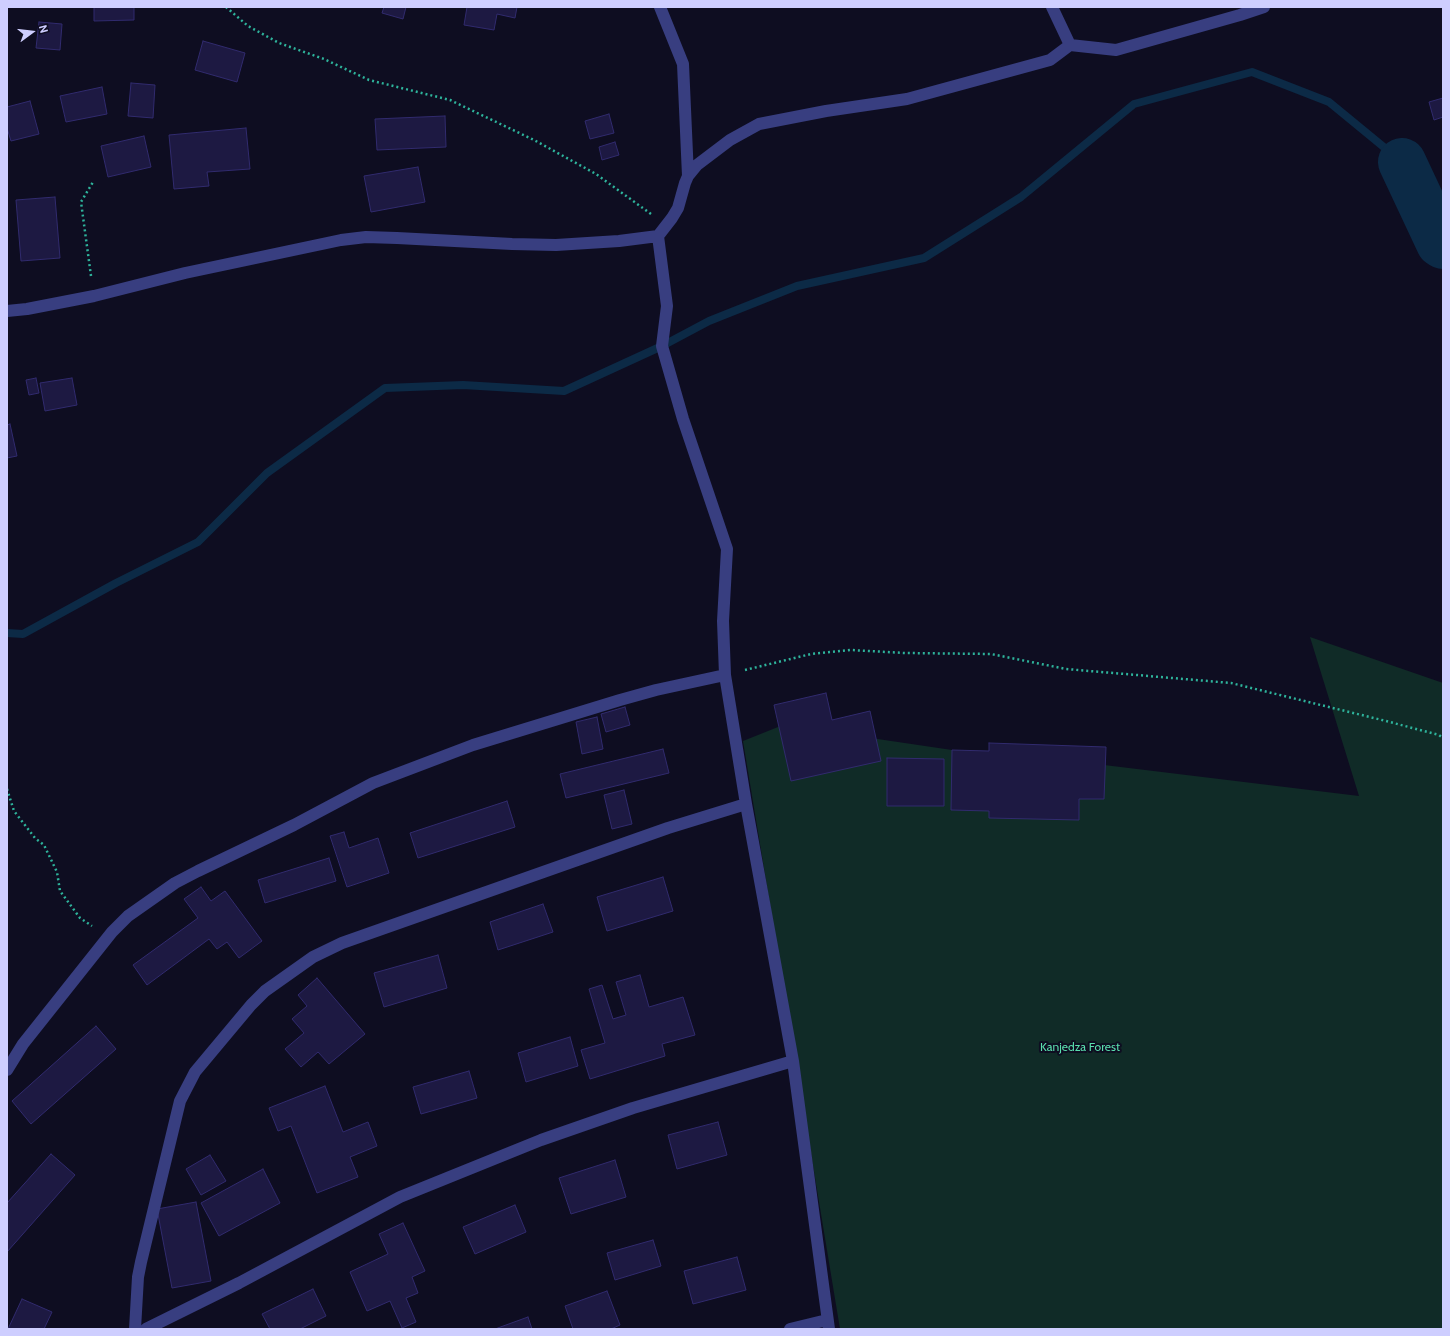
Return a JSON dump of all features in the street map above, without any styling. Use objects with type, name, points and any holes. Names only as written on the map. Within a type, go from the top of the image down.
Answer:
[{"type":"street","points":[[660,7],[683,64],[688,176]]},
{"type":"street","points":[[1052,7],[1070,45]]},
{"type":"street","points":[[7,311],[27,309],[94,296],[185,273],[341,240],[397,238],[556,245],[658,236],[667,226],[678,208],[685,183],[696,165],[730,140],[759,124],[826,111],[906,99],[1050,60],[1070,45],[1116,50],[1264,7]]},
{"type":"street","points":[[658,236],[667,306],[662,346],[683,419],[727,549],[723,621],[725,675],[746,804],[793,1061],[828,1325],[790,1329]]},
{"type":"street","points":[[7,1070],[35,1028],[107,938],[128,916],[175,883],[211,864],[294,825],[373,783],[473,744],[634,696],[725,675]]},
{"type":"street","points":[[135,1329],[138,1278],[141,1262],[180,1101],[195,1072],[251,1004],[265,991],[313,957],[342,943],[668,828],[746,804]]},
{"type":"street","points":[[146,1329],[239,1283],[400,1197],[541,1140],[626,1110],[793,1061]]},
{"type":"path","points":[[226,7],[248,26],[279,43],[324,59],[368,80],[450,100],[534,140],[596,174],[667,226]]},
{"type":"path","points":[[93,182],[81,202],[94,296]]},
{"type":"path","points":[[725,675],[811,654],[851,650],[905,653],[991,654],[1066,669],[1231,683],[1386,720],[1438,735],[1443,738]]},
{"type":"path","points":[[7,789],[14,811],[35,838],[44,845],[57,872],[60,891],[80,918],[107,938]]},
{"type":"green space","name":"Kanjedza Forest","points":[[1310,637],[1443,683],[1443,1329],[840,1329],[743,741],[783,725],[952,750],[989,751],[1359,796]]},
{"type":"building","points":[[94,7],[134,7],[134,20],[94,21]]},
{"type":"building","points":[[384,7],[406,7],[403,19],[382,13]]},
{"type":"building","points":[[467,7],[517,7],[515,18],[497,14],[494,30],[464,25]]},
{"type":"building","points":[[39,22],[62,24],[60,50],[36,48]]},
{"type":"building","points":[[203,41],[245,53],[237,82],[195,70]]},
{"type":"building","points":[[131,83],[155,85],[153,118],[128,116]]},
{"type":"building","points":[[102,87],[107,114],[66,122],[60,96]]},
{"type":"building","points":[[1443,98],[1443,117],[1434,120],[1429,102]]},
{"type":"building","points":[[30,101],[39,134],[11,141],[7,128],[7,107]]},
{"type":"building","points":[[609,114],[614,133],[590,139],[585,121]]},
{"type":"building","points":[[445,116],[446,147],[377,150],[375,119]]},
{"type":"building","points":[[246,128],[250,169],[207,172],[209,186],[174,189],[169,135]]},
{"type":"building","points":[[144,136],[151,167],[108,177],[101,146]]},
{"type":"building","points":[[615,142],[619,155],[602,160],[599,147]]},
{"type":"building","points":[[418,167],[425,202],[371,212],[364,176]]},
{"type":"building","points":[[55,197],[60,258],[21,261],[16,200]]},
{"type":"building","points":[[36,378],[39,393],[29,395],[26,380]]},
{"type":"building","points":[[72,378],[77,405],[45,411],[40,383]]},
{"type":"building","points":[[10,424],[17,456],[7,458],[7,425]]},
{"type":"building","points":[[826,693],[832,720],[870,711],[881,761],[791,781],[774,705]]},
{"type":"building","points":[[625,707],[630,725],[606,732],[601,714]]},
{"type":"building","points":[[597,717],[603,749],[582,754],[576,722]]},
{"type":"building","points":[[989,743],[1106,747],[1104,799],[1079,799],[1079,820],[989,818],[989,811],[951,810],[952,750],[989,751]]},
{"type":"building","points":[[663,749],[669,773],[566,798],[560,774]]},
{"type":"building","points":[[887,758],[944,759],[944,806],[887,806]]},
{"type":"building","points":[[624,790],[632,824],[612,829],[604,795]]},
{"type":"building","points":[[507,801],[515,827],[418,858],[410,833]]},
{"type":"building","points":[[344,832],[349,848],[378,838],[389,873],[347,887],[330,836]]},
{"type":"building","points":[[329,858],[336,881],[265,903],[258,880]]},
{"type":"building","points":[[663,877],[673,911],[607,931],[597,897]]},
{"type":"building","points":[[201,887],[211,901],[225,891],[262,941],[239,958],[227,942],[217,949],[209,939],[147,985],[133,965],[198,918],[184,899]]},
{"type":"building","points":[[543,904],[553,932],[498,950],[490,922]]},
{"type":"building","points":[[438,955],[447,988],[384,1007],[374,973]]},
{"type":"building","points":[[640,975],[649,1007],[683,997],[695,1035],[662,1044],[665,1056],[590,1079],[581,1050],[605,1043],[589,989],[602,985],[613,1019],[626,1015],[616,982]]},
{"type":"building","points":[[317,978],[365,1034],[329,1064],[318,1052],[301,1067],[285,1049],[304,1033],[292,1019],[307,1006],[298,995]]},
{"type":"building","points":[[96,1026],[116,1049],[31,1124],[12,1101]]},
{"type":"building","points":[[570,1037],[578,1066],[526,1082],[518,1053]]},
{"type":"building","points":[[469,1071],[477,1098],[421,1114],[413,1087]]},
{"type":"building","points":[[325,1086],[343,1132],[368,1122],[377,1146],[350,1157],[358,1177],[317,1193],[291,1126],[278,1131],[269,1108]]},
{"type":"building","points":[[718,1122],[727,1155],[677,1169],[668,1135]]},
{"type":"building","points":[[51,1154],[75,1175],[7,1252],[7,1203]]},
{"type":"building","points":[[210,1155],[226,1181],[201,1195],[186,1169]]},
{"type":"building","points":[[615,1160],[626,1197],[571,1214],[559,1178]]},
{"type":"building","points":[[263,1169],[280,1203],[219,1236],[201,1203]]},
{"type":"building","points":[[196,1202],[211,1281],[172,1288],[157,1209]]},
{"type":"building","points":[[515,1205],[526,1232],[475,1254],[463,1227]]},
{"type":"building","points":[[403,1223],[425,1271],[412,1277],[418,1293],[406,1298],[416,1322],[402,1328],[390,1301],[367,1311],[350,1272],[388,1254],[379,1234]]},
{"type":"building","points":[[653,1240],[661,1266],[615,1280],[607,1253]]},
{"type":"building","points":[[737,1257],[746,1290],[693,1304],[684,1271]]},
{"type":"building","points":[[313,1289],[326,1316],[300,1329],[270,1329],[262,1314]]},
{"type":"building","points":[[607,1291],[620,1325],[611,1329],[573,1329],[565,1306]]},
{"type":"building","points":[[22,1299],[52,1312],[44,1329],[8,1329]]},
{"type":"building","points":[[528,1317],[532,1329],[495,1329]]},
{"type":"waterway","points":[[7,633],[23,634],[116,583],[198,542],[267,473],[385,388],[463,385],[564,391],[662,346],[709,321],[797,286],[924,258],[1021,197],[1134,104],[1252,72],[1329,102],[1402,162]]},
{"type":"waterway","points":[[1402,162],[1440,243],[1443,245]]}]
